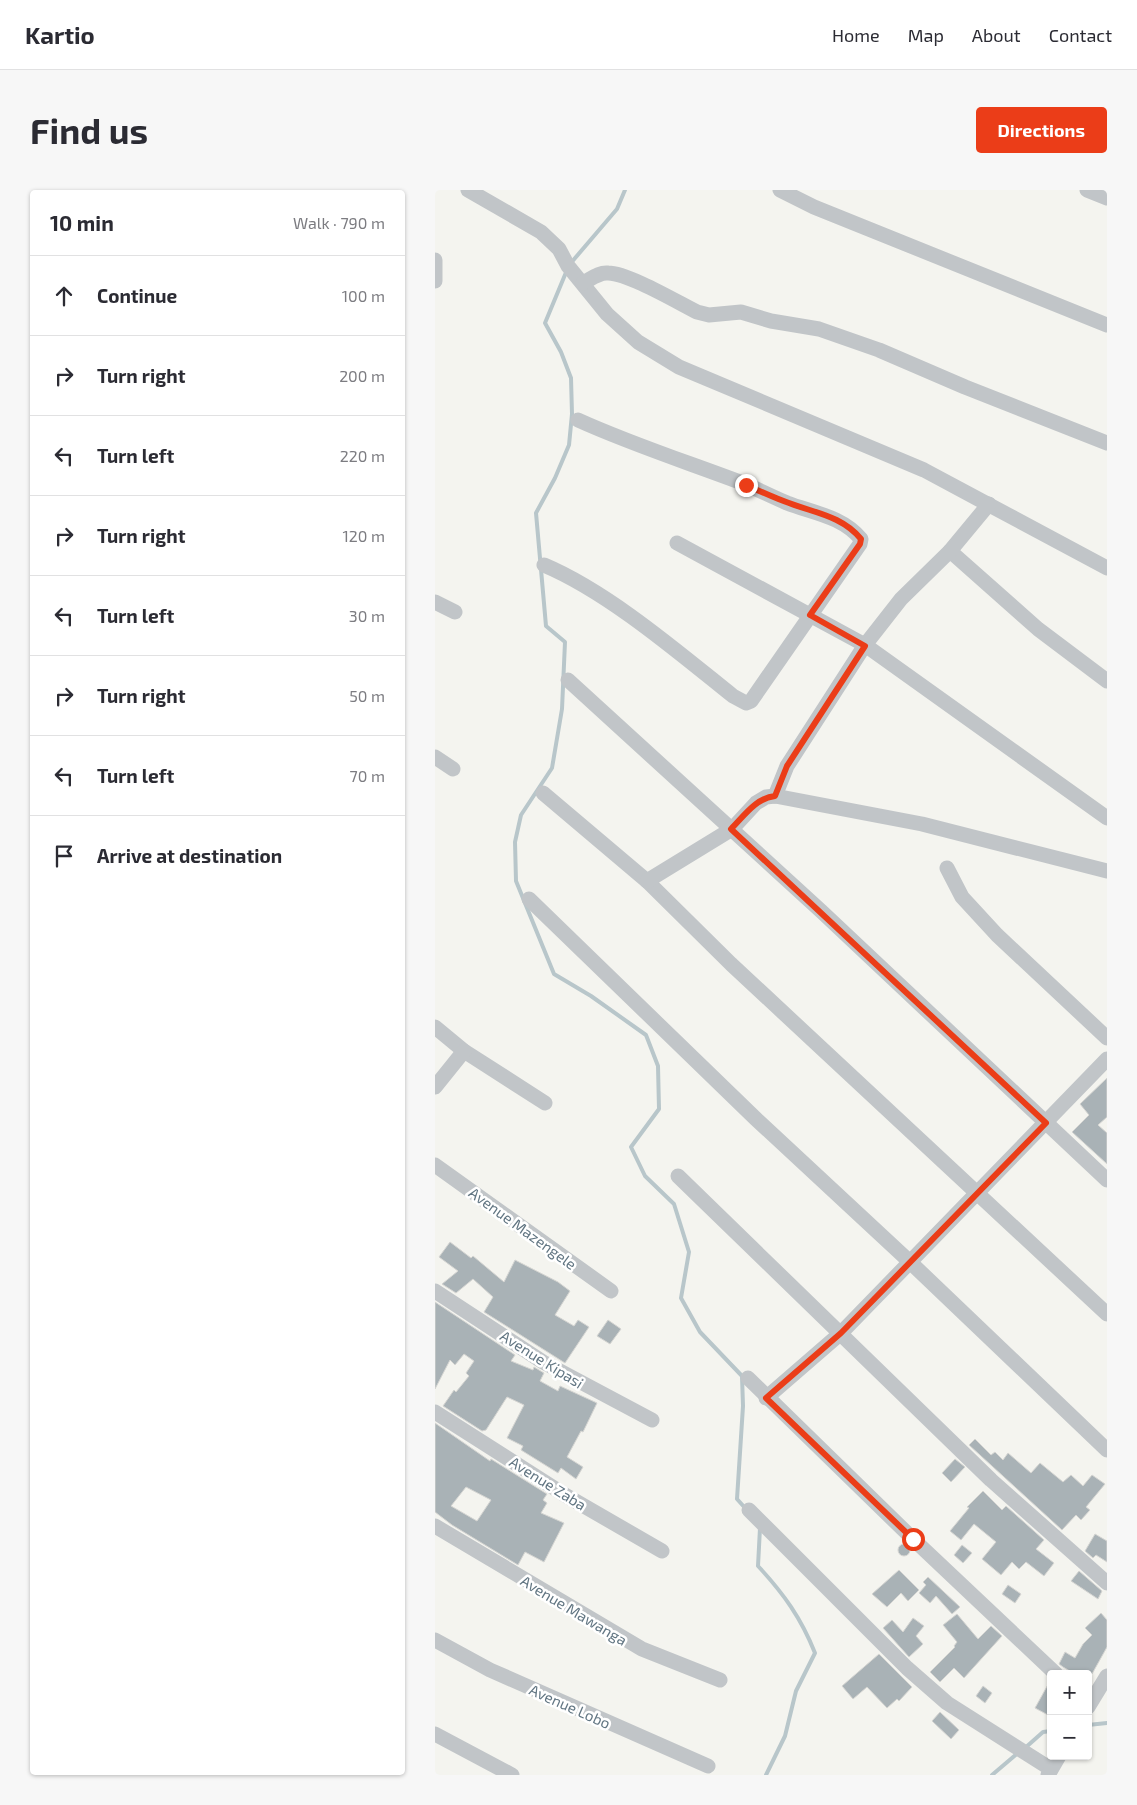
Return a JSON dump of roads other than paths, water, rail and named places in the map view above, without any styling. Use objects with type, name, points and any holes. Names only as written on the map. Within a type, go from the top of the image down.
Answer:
[{"type":"street","points":[[468,190],[541,232],[559,249],[607,314],[638,342],[679,367],[728,386],[863,446],[901,460],[989,504],[1107,568]]},
{"type":"street","points":[[781,190],[814,207],[1107,325]]},
{"type":"street","points":[[1087,190],[1107,198]]},
{"type":"street","points":[[435,260],[435,281]]},
{"type":"street","points":[[579,278],[608,272],[627,278],[697,312],[709,315],[741,312],[771,321],[819,329],[879,350],[1107,444]]},
{"type":"street","points":[[543,565],[567,575],[641,624],[733,696],[746,703],[751,701],[860,544],[861,539],[854,531],[827,515],[789,503],[746,485],[637,446],[578,420]]},
{"type":"street","points":[[775,796],[787,766],[865,646],[901,599],[950,551],[989,504]]},
{"type":"street","points":[[677,543],[865,646],[1107,818]]},
{"type":"street","points":[[950,551],[1038,629],[1107,681]]},
{"type":"street","points":[[435,602],[455,612]]},
{"type":"street","points":[[568,680],[731,829],[1107,1180]]},
{"type":"street","points":[[435,757],[453,768]]},
{"type":"street","points":[[543,793],[647,881],[731,964],[1107,1314]]},
{"type":"street","points":[[647,881],[731,829],[756,803],[766,797],[775,796],[922,824],[1107,871]]},
{"type":"street","points":[[947,868],[962,897],[997,935],[1107,1038]]},
{"type":"street","points":[[529,899],[756,1119],[910,1262],[1107,1450]]},
{"type":"street","points":[[435,1027],[464,1051],[545,1103]]},
{"type":"street","points":[[435,1088],[464,1051]]},
{"type":"street","points":[[766,1398],[841,1333],[1107,1059]]},
{"type":"street","name":"Avenue Mazengele","points":[[435,1164],[611,1292]]},
{"type":"street","points":[[678,1176],[991,1480],[1107,1583]]},
{"type":"street","name":"Avenue Kipasi","points":[[435,1291],[543,1362],[652,1420]]},
{"type":"street","points":[[748,1378],[766,1398],[1052,1670]]},
{"type":"street","name":"Avenue Zaba","points":[[435,1412],[565,1495],[662,1551]]},
{"type":"street","points":[[749,1510],[907,1668],[947,1703],[1053,1767]]},
{"type":"street","name":"Avenue Mawanga","points":[[435,1526],[633,1645],[719,1680]]},
{"type":"street","name":"Avenue Lobo","points":[[435,1640],[516,1682],[708,1766]]},
{"type":"street","points":[[1092,1698],[1107,1676]]},
{"type":"street","points":[[435,1734],[512,1775]]},
{"type":"waterway","points":[[570,264],[617,209],[625,190]]},
{"type":"waterway","points":[[567,270],[545,323],[561,352],[571,378],[572,414],[569,445],[555,478],[536,513],[546,626],[565,642],[562,709],[552,768],[521,815],[515,842],[516,881],[554,974],[591,996],[646,1035],[658,1066],[659,1109],[631,1147],[645,1176],[674,1204],[689,1252],[681,1298],[700,1332],[742,1376],[743,1406],[737,1499],[746,1509]]},
{"type":"waterway","points":[[760,1528],[758,1566],[791,1607],[815,1653],[796,1691],[785,1736],[766,1775]]},
{"type":"waterway","points":[[1092,1725],[1107,1723]]},
{"type":"waterway","points":[[1025,1748],[1043,1732],[1047,1732]]},
{"type":"waterway","points":[[992,1775],[1019,1752]]}]
